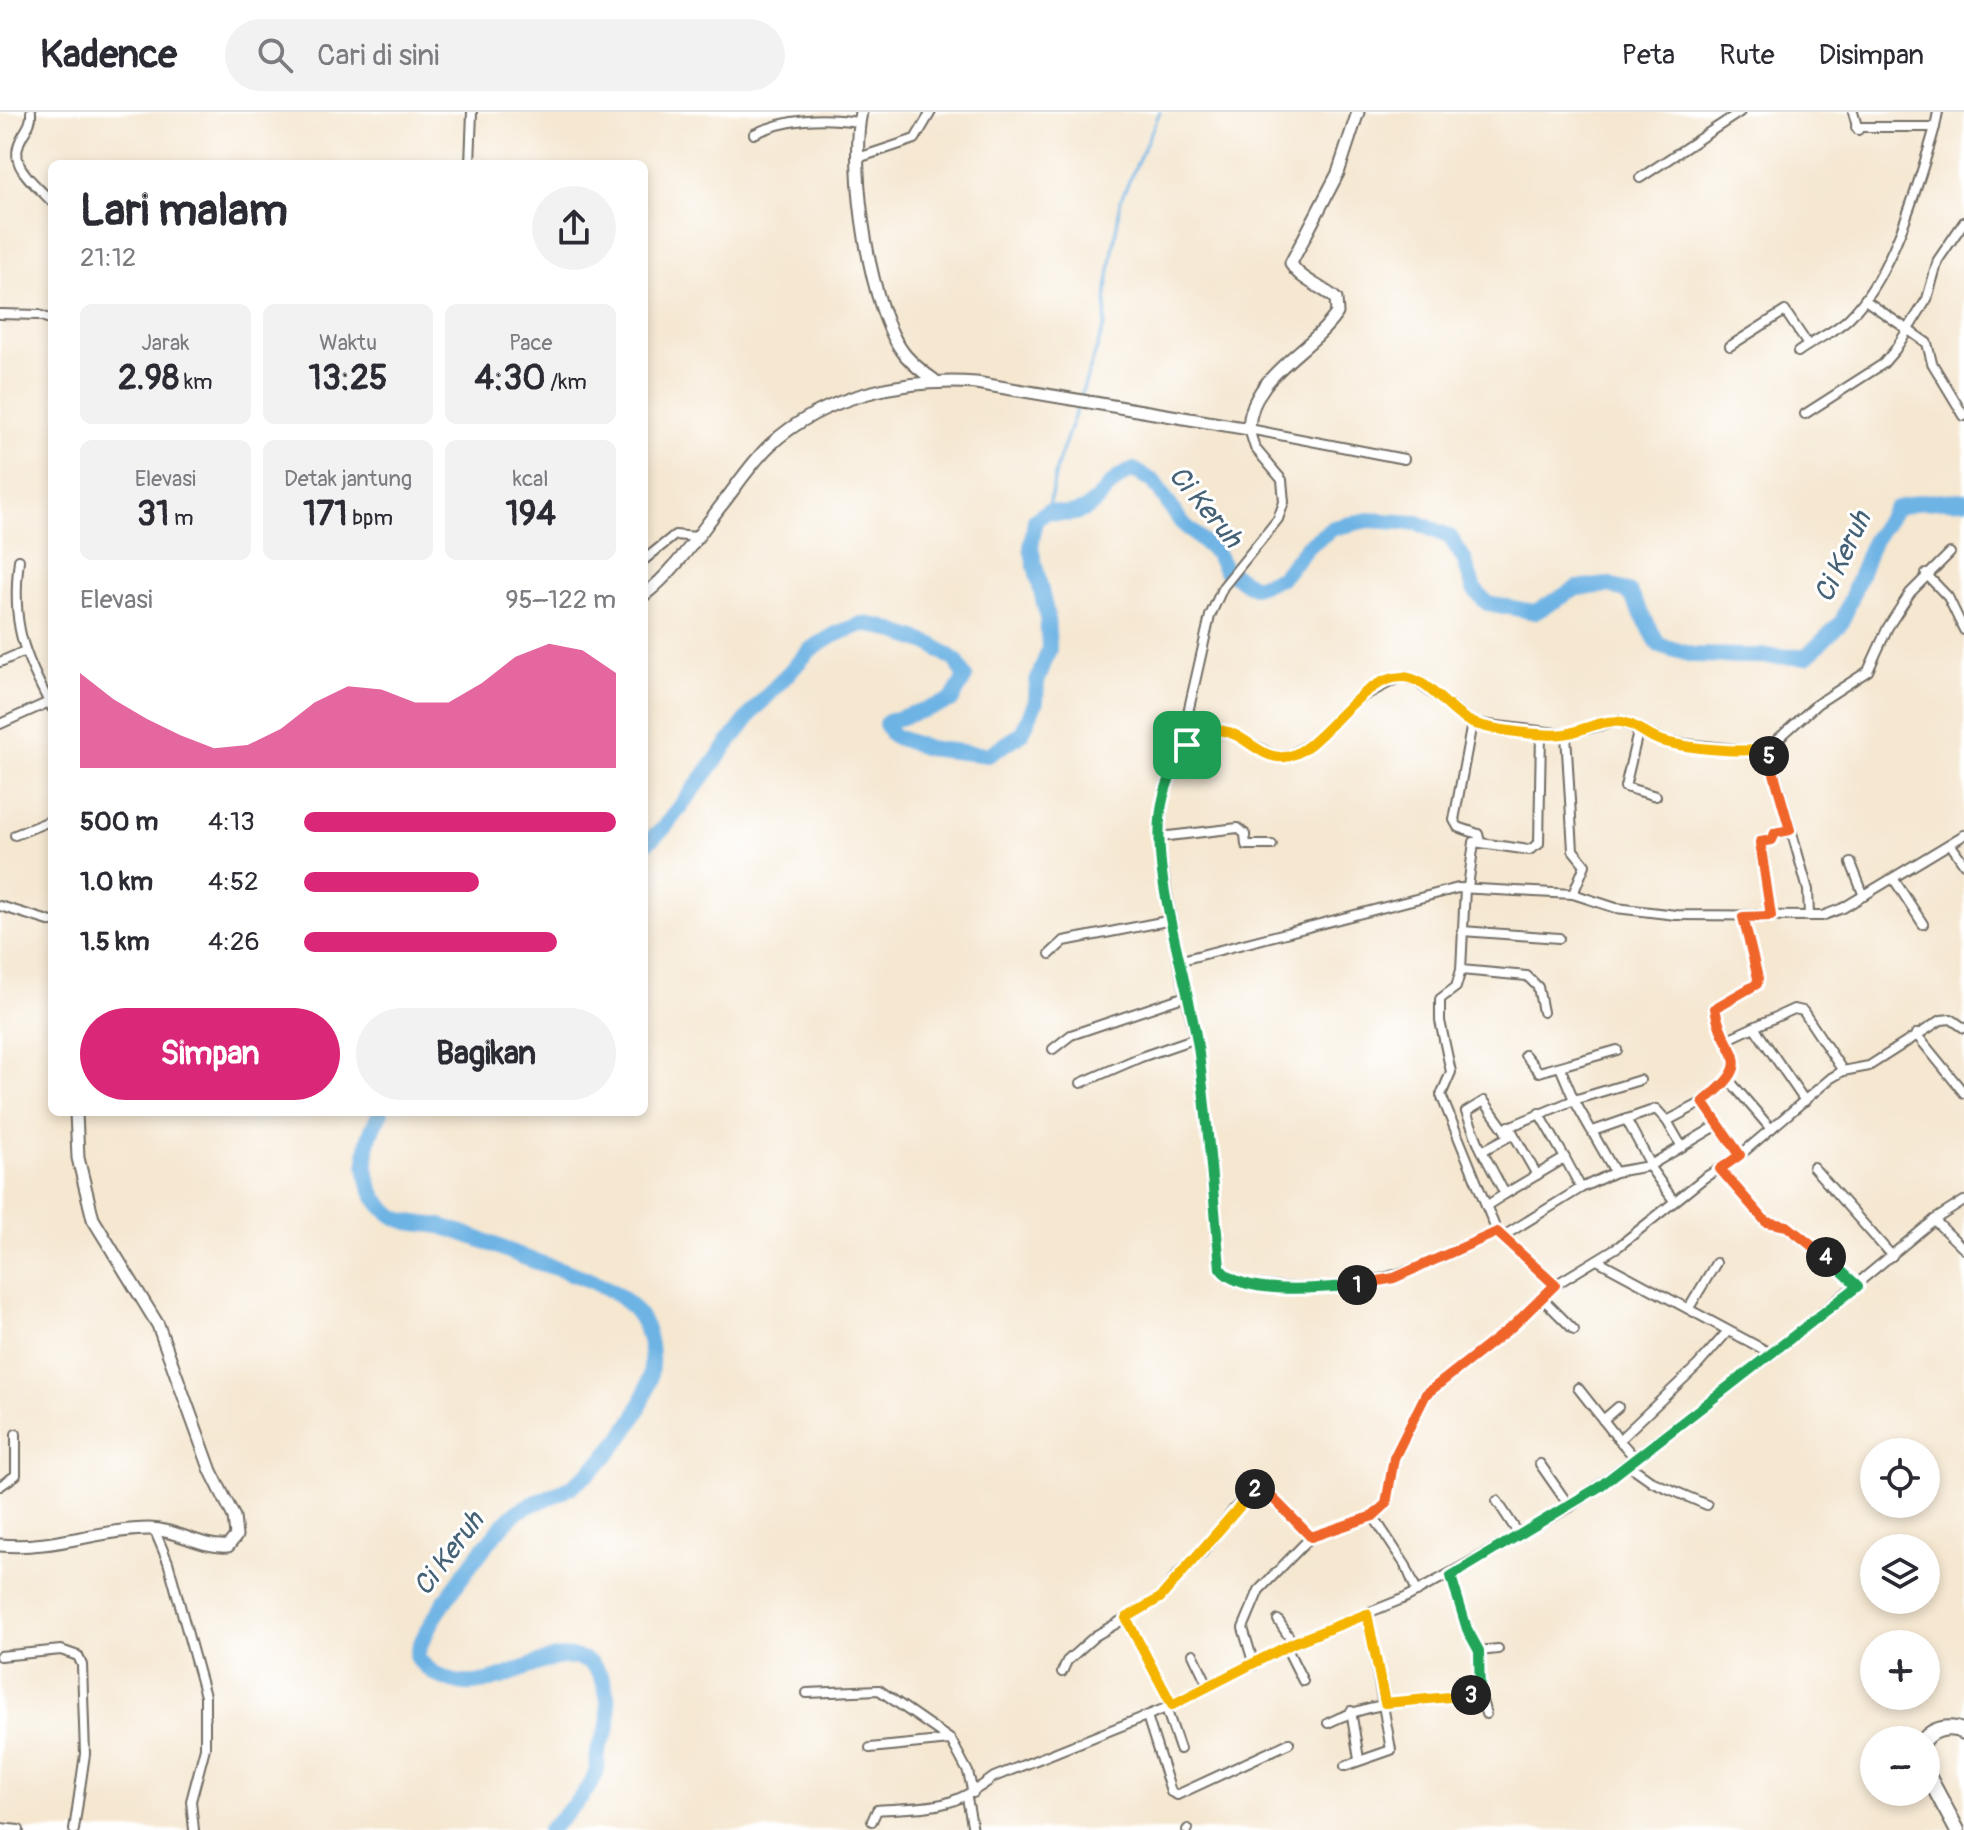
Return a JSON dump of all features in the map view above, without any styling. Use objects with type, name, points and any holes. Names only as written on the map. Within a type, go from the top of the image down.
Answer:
[{"type":"highway","points":[[1940,1730],[1954,1728],[1964,1732]]},
{"type":"highway","points":[[1940,1798],[1957,1830]]},
{"type":"street","points":[[31,112],[31,123],[15,149],[16,160],[48,197]]},
{"type":"street","points":[[470,160],[472,112]]},
{"type":"street","points":[[858,158],[915,139],[931,112]]},
{"type":"street","points":[[1187,745],[1185,730],[1210,616],[1223,587],[1278,519],[1285,490],[1282,480],[1255,448],[1249,429],[1249,412],[1260,392],[1337,313],[1339,306],[1334,297],[1295,271],[1291,263],[1338,173],[1358,112]]},
{"type":"street","points":[[1640,178],[1740,112]]},
{"type":"street","points":[[1853,112],[1857,130],[1935,127]]},
{"type":"street","points":[[1798,352],[1848,319],[1865,300],[1899,232],[1925,167],[1938,112]]},
{"type":"street","points":[[754,134],[797,120],[860,117],[858,158],[865,231],[883,313],[904,354],[934,380]]},
{"type":"street","points":[[1805,414],[1883,364],[1910,331],[1927,299],[1938,260],[1964,222]]},
{"type":"street","points":[[1865,300],[1927,343],[1932,363],[1964,416]]},
{"type":"street","points":[[1730,346],[1780,311],[1788,313],[1808,345]]},
{"type":"street","points":[[0,314],[39,315],[48,318]]},
{"type":"street","points":[[648,591],[674,568],[769,445],[792,428],[859,397],[906,383],[934,380],[1018,388],[1404,459]]},
{"type":"street","points":[[648,557],[675,535],[697,537]]},
{"type":"street","points":[[1497,1232],[1394,1278],[1362,1285],[1307,1290],[1246,1284],[1225,1276],[1220,1268],[1196,1038],[1178,961],[1160,837],[1163,797],[1172,769],[1187,745],[1205,731],[1215,730],[1234,734],[1274,756],[1289,756],[1315,740],[1356,700],[1400,677],[1413,679],[1472,723],[1566,734],[1619,721],[1639,728],[1655,739],[1677,744],[1744,750],[1768,748],[1817,704],[1868,671],[1888,627],[1926,574],[1950,553]]},
{"type":"street","points":[[19,560],[16,620],[23,652],[44,686],[48,699]]},
{"type":"street","points":[[1926,574],[1948,597],[1964,630]]},
{"type":"street","points":[[0,662],[23,652]]},
{"type":"street","points":[[0,724],[48,706]]},
{"type":"street","points":[[1472,723],[1454,820],[1458,827],[1478,834],[1480,842]]},
{"type":"street","points":[[1639,728],[1625,787],[1656,796]]},
{"type":"street","points":[[1541,733],[1539,844],[1529,850],[1473,843],[1462,931],[1461,970],[1456,987],[1440,999],[1440,1021],[1451,1072],[1441,1095],[1497,1232],[1555,1285]]},
{"type":"street","points":[[1566,734],[1573,850],[1585,865],[1573,894]]},
{"type":"street","points":[[1768,748],[1808,890],[1809,916]]},
{"type":"street","points":[[15,835],[48,822]]},
{"type":"street","points":[[1160,837],[1238,828],[1245,834],[1246,845],[1272,845]]},
{"type":"street","points":[[1771,916],[1760,842],[1772,840],[1775,833],[1790,830]]},
{"type":"street","points":[[1178,961],[1467,888],[1573,894],[1616,908],[1642,912],[1743,917],[1830,914],[1964,835]]},
{"type":"street","points":[[1951,845],[1964,864]]},
{"type":"street","points":[[1851,863],[1864,896]]},
{"type":"street","points":[[1893,878],[1923,924]]},
{"type":"street","points":[[0,906],[48,921]]},
{"type":"street","points":[[1667,1121],[1703,1102],[1729,1080],[1734,1060],[1715,1008],[1757,984],[1758,978],[1743,917]]},
{"type":"street","points":[[1050,954],[1064,941],[1172,920]]},
{"type":"street","points":[[1462,931],[1559,938]]},
{"type":"street","points":[[1461,970],[1527,976],[1538,987],[1543,1012]]},
{"type":"street","points":[[1053,1049],[1071,1035],[1186,996]]},
{"type":"street","points":[[1728,1039],[1798,1008],[1843,1071]]},
{"type":"street","points":[[1254,1665],[1243,1628],[1259,1590],[1311,1537],[1373,1516],[1386,1504],[1394,1458],[1426,1394],[1514,1325],[1555,1285],[1597,1260],[1740,1155],[1843,1071],[1869,1066],[1941,1020],[1951,1019],[1964,1028]]},
{"type":"street","points":[[1754,1027],[1805,1101]]},
{"type":"street","points":[[1916,1034],[1964,1093]]},
{"type":"street","points":[[1081,1083],[1196,1038]]},
{"type":"street","points":[[1525,1055],[1539,1072],[1617,1050]]},
{"type":"street","points":[[1560,1067],[1574,1100],[1615,1172]]},
{"type":"street","points":[[1482,1151],[1539,1113],[1640,1080]]},
{"type":"street","points":[[1729,1080],[1771,1129]]},
{"type":"street","points":[[1505,1194],[1482,1151],[1467,1110],[1484,1101],[1537,1175]]},
{"type":"street","points":[[1703,1102],[1740,1155]]},
{"type":"street","points":[[1593,1131],[1656,1109],[1682,1147]]},
{"type":"street","points":[[1539,1113],[1581,1188]]},
{"type":"street","points":[[0,1545],[31,1547],[154,1529],[212,1546],[228,1546],[236,1536],[234,1517],[211,1471],[158,1325],[93,1219],[78,1158],[76,1116]]},
{"type":"street","points":[[1626,1119],[1650,1166],[1674,1201]]},
{"type":"street","points":[[1510,1232],[1581,1188],[1615,1172],[1650,1166],[1718,1125]]},
{"type":"street","points":[[1486,1206],[1565,1158]]},
{"type":"street","points":[[1813,1167],[1892,1256]]},
{"type":"street","points":[[1720,1169],[1766,1222],[1787,1226],[1858,1286]]},
{"type":"street","points":[[872,1821],[877,1810],[931,1809],[970,1795],[994,1777],[1169,1707],[1290,1645],[1451,1576],[1570,1507],[1632,1462],[1858,1286],[1934,1220],[1964,1201]]},
{"type":"street","points":[[1934,1220],[1964,1249]]},
{"type":"street","points":[[1597,1260],[1772,1354]]},
{"type":"street","points":[[1689,1308],[1716,1263]]},
{"type":"street","points":[[1542,1298],[1574,1330]]},
{"type":"street","points":[[1619,1440],[1698,1365],[1728,1331]]},
{"type":"street","points":[[1578,1388],[1619,1440],[1632,1462],[1653,1482],[1707,1505]]},
{"type":"street","points":[[1603,1420],[1618,1407]]},
{"type":"street","points":[[0,1486],[16,1475],[16,1434]]},
{"type":"street","points":[[1540,1464],[1570,1507]]},
{"type":"street","points":[[1062,1672],[1067,1661],[1095,1636],[1160,1598],[1177,1575],[1203,1552],[1234,1509],[1259,1486],[1311,1537]]},
{"type":"street","points":[[1497,1501],[1520,1536]]},
{"type":"street","points":[[1373,1516],[1406,1566],[1417,1592]]},
{"type":"street","points":[[154,1529],[168,1562],[205,1696],[205,1748],[191,1801],[194,1830]]},
{"type":"street","points":[[1451,1576],[1467,1629],[1479,1651],[1480,1694],[1486,1714]]},
{"type":"street","points":[[1345,1766],[1391,1750],[1367,1614]]},
{"type":"street","points":[[1126,1618],[1169,1707],[1180,1749]]},
{"type":"street","points":[[1278,1620],[1303,1681]]},
{"type":"street","points":[[1479,1651],[1498,1649]]},
{"type":"street","points":[[0,1656],[61,1650],[78,1656],[82,1665],[85,1754],[74,1830]]},
{"type":"street","points":[[1193,1654],[1209,1687]]},
{"type":"street","points":[[807,1693],[879,1690],[951,1740],[968,1772],[973,1830]]},
{"type":"street","points":[[1328,1723],[1351,1711],[1385,1703],[1480,1694]]},
{"type":"street","points":[[1351,1711],[1359,1759]]},
{"type":"street","points":[[1147,1716],[1175,1795],[1289,1743]]},
{"type":"street","points":[[870,1748],[951,1740]]},
{"type":"street","points":[[0,1828],[19,1830]]},
{"type":"waterway","points":[[1080,398],[1105,324],[1107,289],[1121,199],[1160,112]]},
{"type":"waterway","points":[[1048,511],[1057,466],[1078,405]]},
{"type":"waterway","name":"Ci Keruh","points":[[648,842],[664,828],[754,710],[811,649],[834,635],[862,624],[882,627],[933,645],[956,661],[965,677],[951,701],[886,724],[893,736],[926,748],[988,755],[1022,733],[1036,701],[1037,682],[1049,649],[1047,616],[1031,548],[1035,520],[1048,511],[1065,514],[1089,507],[1122,475],[1134,470],[1154,482],[1181,522],[1216,553],[1225,570],[1254,587],[1281,578],[1308,546],[1333,528],[1368,520],[1418,523],[1450,537],[1464,559],[1474,589],[1487,603],[1535,612],[1577,588],[1610,585],[1630,593],[1659,645],[1692,655],[1806,657],[1842,622],[1873,541],[1895,509],[1920,502],[1964,500]]},
{"type":"waterway","name":"Ci Keruh","points":[[379,1116],[370,1138],[366,1166],[373,1193],[392,1215],[404,1221],[454,1230],[595,1282],[627,1302],[639,1316],[647,1333],[651,1355],[649,1377],[643,1399],[620,1439],[589,1473],[572,1486],[524,1508],[506,1522],[443,1605],[420,1645],[417,1658],[439,1676],[461,1683],[483,1682],[546,1660],[566,1657],[584,1660],[597,1671],[608,1698],[609,1717],[598,1751],[596,1773],[582,1796],[549,1830]]},
{"type":"route","points":[[1407,677],[1472,723],[1566,734],[1619,721],[1667,742],[1744,750],[1768,748],[1790,830],[1774,833],[1772,840],[1760,842],[1771,916],[1743,917],[1757,984],[1717,1004],[1715,1008],[1733,1052],[1733,1068],[1725,1086],[1703,1102],[1740,1155],[1720,1169],[1752,1210],[1766,1222],[1787,1226],[1795,1231],[1858,1286],[1599,1487],[1451,1576],[1467,1629],[1475,1638],[1479,1651],[1480,1694],[1385,1703],[1367,1614],[1293,1643],[1172,1705],[1126,1618],[1160,1598],[1177,1575],[1203,1552],[1234,1509],[1259,1486],[1311,1537],[1373,1516],[1386,1504],[1394,1458],[1426,1394],[1514,1325],[1555,1285],[1497,1232],[1394,1278],[1362,1285],[1307,1290],[1246,1284],[1225,1276],[1220,1268],[1199,1053],[1178,961],[1159,845],[1163,797],[1172,769],[1187,745],[1205,731],[1215,730],[1234,734],[1274,756],[1289,756],[1315,740],[1356,700],[1393,678],[1407,677]]}]
